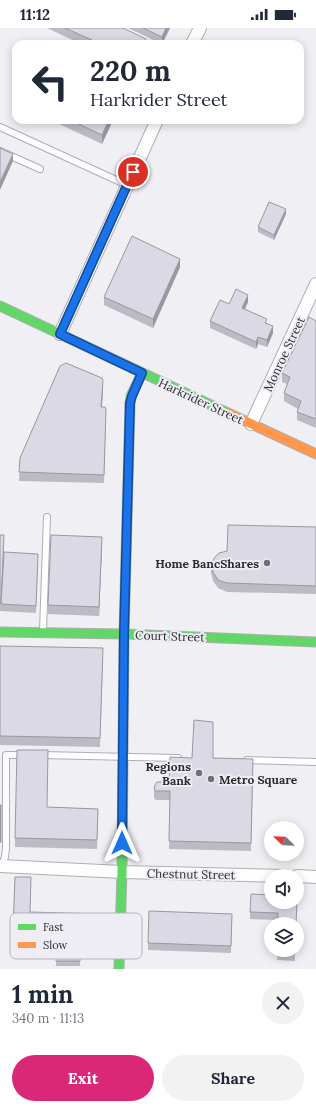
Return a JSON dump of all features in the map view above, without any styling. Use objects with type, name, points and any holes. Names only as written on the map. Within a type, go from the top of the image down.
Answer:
[{"type":"street","points":[[194,40],[200,28]]},
{"type":"street","points":[[60,334],[155,124]]},
{"type":"street","name":"Monroe Street","points":[[251,424],[316,284]]},
{"type":"street","name":"Harkrider Street","points":[[0,306],[316,454]]},
{"type":"street","points":[[121,913],[124,634],[130,399],[142,373]]},
{"type":"street","name":"Court Street","points":[[0,632],[124,634],[316,642]]},
{"type":"street","name":"Chestnut Street","points":[[1,866],[122,872],[264,875]]},
{"type":"street","points":[[304,876],[316,877]]},
{"type":"street","points":[[119,959],[119,969]]},
{"type":"lane","points":[[0,127],[127,186]]},
{"type":"lane","points":[[0,152],[40,169]]},
{"type":"lane","points":[[42,632],[47,517]]},
{"type":"lane","points":[[1,866],[5,857],[6,848],[6,755],[29,755]]},
{"type":"lane","points":[[36,755],[185,758]]},
{"type":"lane","points":[[239,760],[316,762]]},
{"type":"building","points":[[65,28],[123,28],[146,39],[146,40],[92,40]]},
{"type":"building","points":[[143,28],[166,28],[162,37]]},
{"type":"building","points":[[79,124],[107,124],[102,135]]},
{"type":"building","points":[[0,148],[13,154],[0,182]]},
{"type":"building","points":[[269,202],[286,209],[274,235],[258,227]]},
{"type":"building","points":[[132,236],[180,259],[153,319],[104,297]]},
{"type":"building","points":[[236,289],[248,295],[242,308],[267,319],[265,323],[273,326],[267,340],[258,337],[256,342],[210,321],[220,300],[229,304]]},
{"type":"building","points":[[309,317],[316,321],[316,419],[297,412],[301,401],[284,393],[290,377],[282,373]]},
{"type":"building","points":[[66,363],[102,378],[101,407],[105,407],[106,409],[104,475],[19,472],[20,458],[60,366]]},
{"type":"building","name":"Home BancShares","points":[[228,525],[316,527],[316,586],[227,583],[218,580],[213,572],[211,564],[219,553],[227,551]]},
{"type":"building","points":[[0,535],[4,535],[1,603],[0,602]]},
{"type":"building","points":[[51,535],[102,537],[99,607],[48,605]]},
{"type":"building","points":[[4,552],[38,554],[36,606],[1,604]]},
{"type":"building","points":[[0,646],[103,648],[100,738],[0,736]]},
{"type":"building","name":"Metro Square","points":[[194,720],[213,722],[213,758],[253,759],[251,843],[169,841],[170,791],[156,791],[154,789],[157,782],[169,782],[170,757],[192,758]]},
{"type":"building","points":[[17,750],[48,750],[47,807],[98,809],[97,840],[15,838]]},
{"type":"building","points":[[1,805],[1,842],[0,842]]},
{"type":"building","points":[[15,877],[31,877],[30,912],[64,913],[14,913]]},
{"type":"building","points":[[251,894],[264,895],[264,909],[297,909],[296,917],[278,917],[278,913],[250,912]]},
{"type":"building","points":[[149,911],[232,914],[231,946],[148,943]]},
{"type":"building","points":[[56,959],[80,959],[80,961],[56,961]]},
{"type":"traffic: fast","points":[[0,306],[228,413]]},
{"type":"traffic: fast","points":[[121,913],[124,634],[130,403],[131,396],[142,373]]},
{"type":"traffic: fast","points":[[0,632],[124,634],[316,642]]},
{"type":"traffic: fast","points":[[119,959],[119,969]]},
{"type":"traffic: slow","points":[[228,413],[316,454]]},
{"type":"place","name":"Home BancShares","points":[[267,563]]},
{"type":"place","name":"Regions Bank","points":[[199,773]]},
{"type":"place","name":"Metro Square","points":[[211,779]]},
{"type":"route","points":[[122,843],[124,634],[130,399],[142,373],[60,334],[133,172]]}]
